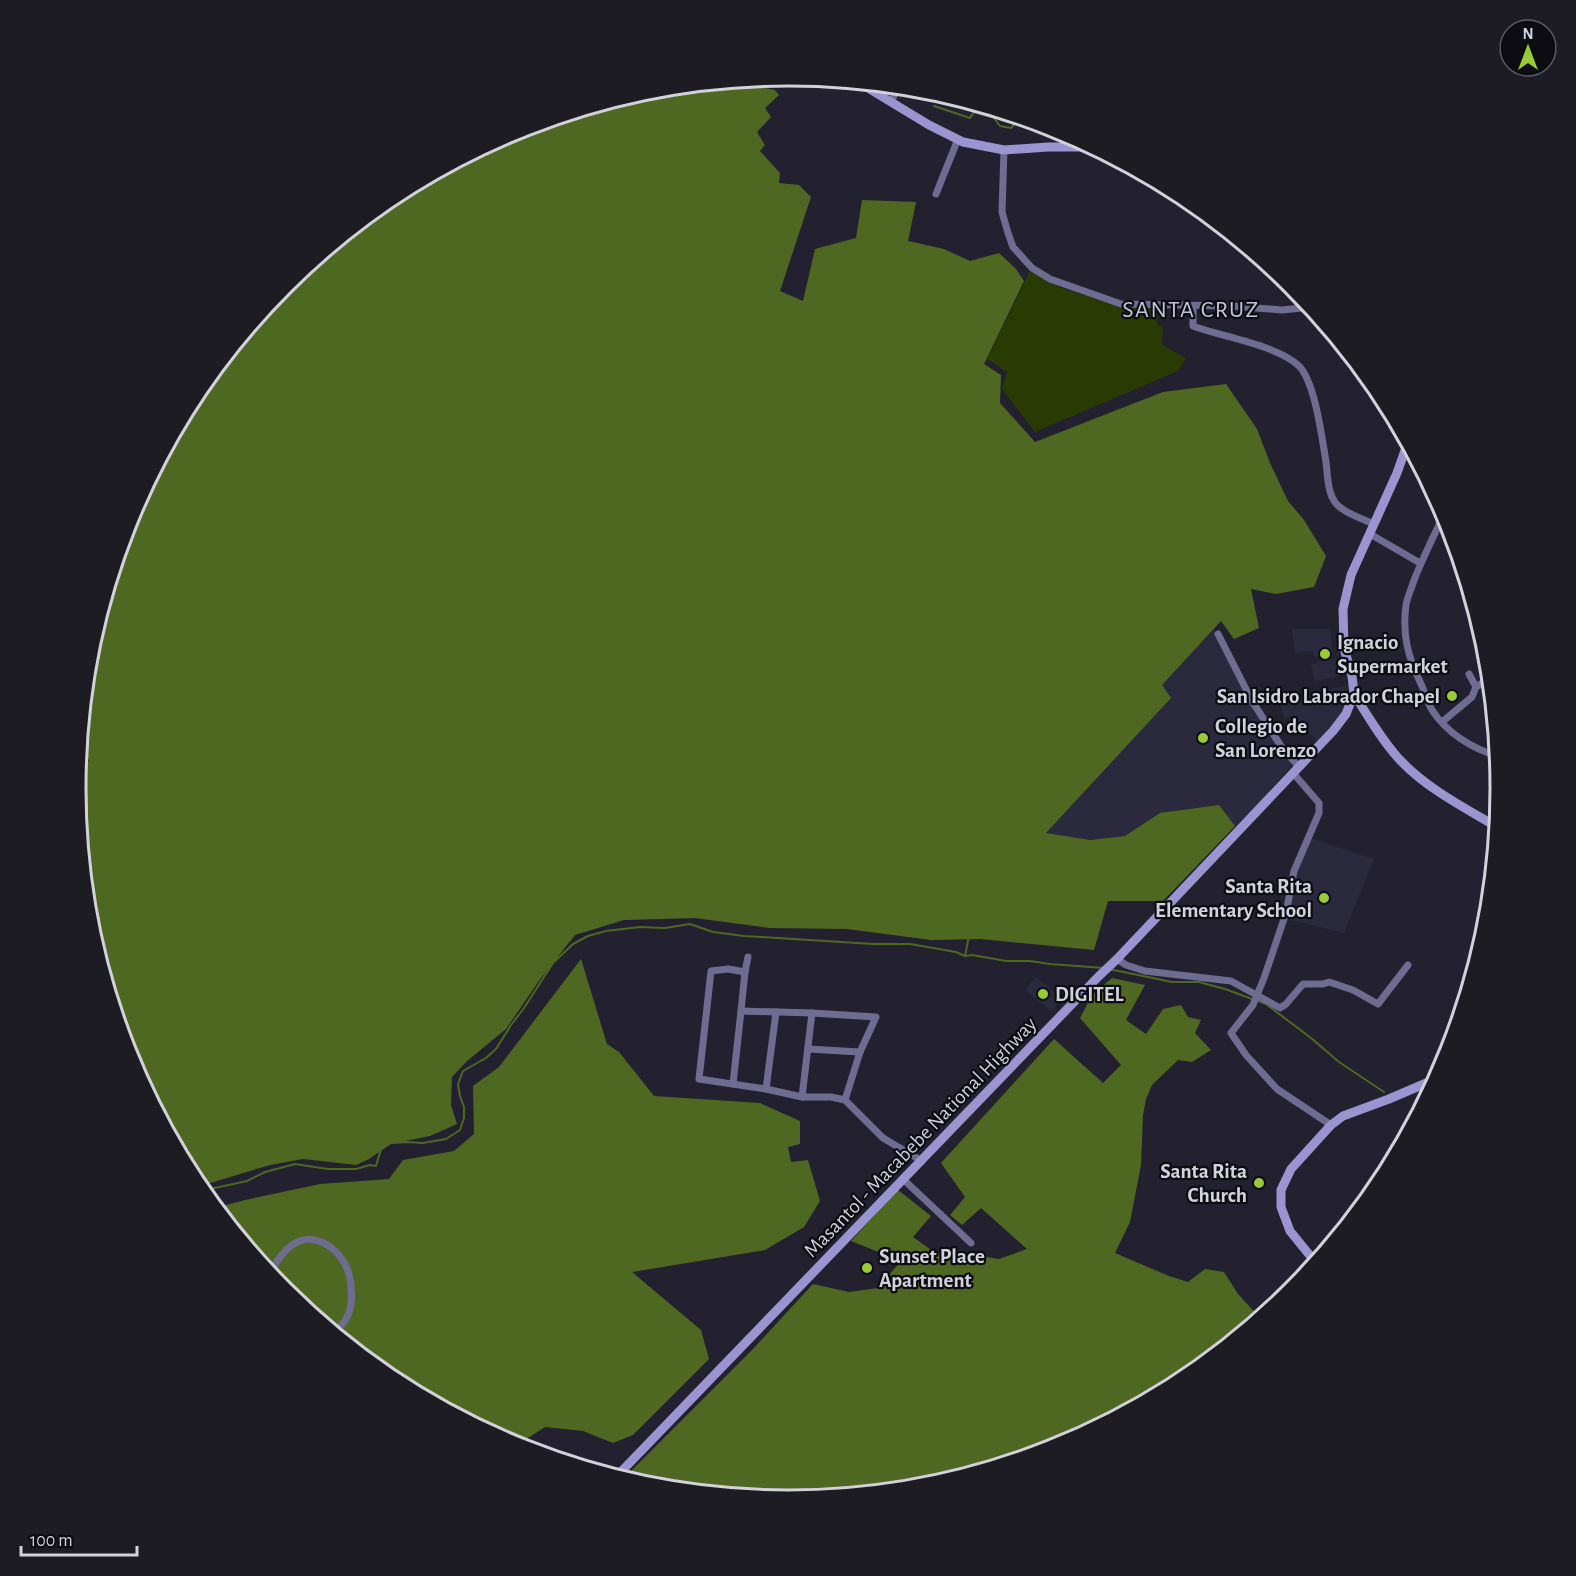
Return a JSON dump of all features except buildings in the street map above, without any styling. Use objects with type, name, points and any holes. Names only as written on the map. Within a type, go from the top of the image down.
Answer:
[{"type":"main road","points":[[873,91],[963,142],[1004,150],[1075,147]]},
{"type":"main road","points":[[1405,453],[1398,473],[1351,575],[1343,609],[1344,648],[1352,676],[1354,694],[1401,762],[1426,783],[1489,822]]},
{"type":"main road","name":"Masantol - Macabebe National Highway","points":[[622,1471],[1116,960],[1333,731],[1346,714],[1354,694]]},
{"type":"main road","points":[[1311,1257],[1290,1231],[1281,1207],[1281,1190],[1291,1169],[1331,1125],[1343,1116],[1425,1084]]},
{"type":"street","points":[[891,102],[895,94]]},
{"type":"street","points":[[936,194],[958,139]]},
{"type":"street","points":[[1004,150],[1002,212],[1013,247],[1032,268],[1050,279],[1121,304],[1232,306],[1282,310],[1301,308]]},
{"type":"street","points":[[1193,306],[1193,326],[1284,356],[1299,367],[1308,380],[1319,423],[1332,497],[1340,508],[1374,524]]},
{"type":"street","points":[[1439,524],[1420,563],[1406,604],[1405,638],[1410,662],[1431,709],[1442,722],[1467,742],[1489,753]]},
{"type":"street","points":[[1370,534],[1420,563]]},
{"type":"street","points":[[1218,634],[1252,702],[1319,802],[1319,813],[1294,871],[1286,913],[1268,968],[1255,1000],[1231,1033],[1246,1055],[1277,1089],[1331,1125]]},
{"type":"street","points":[[1469,674],[1476,687]]},
{"type":"street","points":[[1442,722],[1472,696],[1476,687],[1482,683]]},
{"type":"street","points":[[733,1084],[748,957]]},
{"type":"street","points":[[1116,960],[1145,971],[1231,981],[1255,1000],[1280,1008],[1303,984],[1329,982],[1353,990],[1378,1004],[1408,965]]},
{"type":"street","points":[[745,972],[728,969],[711,971],[699,1079],[802,1097],[831,1097],[845,1100],[883,1138],[922,1161]]},
{"type":"street","points":[[741,1011],[876,1017],[860,1052],[845,1100]]},
{"type":"street","points":[[766,1089],[776,1012]]},
{"type":"street","points":[[802,1097],[812,1013]]},
{"type":"street","points":[[808,1050],[860,1052]]},
{"type":"street","points":[[904,1180],[971,1243]]},
{"type":"street","points":[[274,1267],[285,1251],[300,1240],[318,1239],[334,1250],[344,1262],[349,1274],[351,1304],[348,1316],[339,1327]]},
{"type":"shaded area","points":[[742,87],[775,90],[779,95],[765,108],[771,117],[757,132],[765,145],[760,151],[780,173],[779,183],[799,185],[811,197],[780,291],[803,301],[815,249],[856,238],[862,200],[916,202],[908,241],[944,249],[970,261],[999,253],[1016,269],[1024,281],[984,364],[1001,375],[1000,403],[1035,442],[1163,392],[1226,384],[1257,429],[1288,501],[1304,520],[1326,556],[1314,587],[1276,594],[1251,589],[1259,628],[1234,639],[1221,621],[1162,685],[1171,698],[1046,833],[1090,840],[1125,836],[1160,813],[1219,805],[1235,826],[1163,901],[1108,901],[1094,950],[980,939],[931,940],[847,929],[769,928],[695,918],[624,920],[575,935],[541,978],[506,1029],[467,1061],[452,1077],[451,1105],[457,1124],[430,1136],[391,1144],[356,1165],[303,1159],[270,1165],[208,1184],[204,1178],[158,1099],[139,1057],[109,970],[99,925],[87,834],[87,762],[89,761],[87,742],[99,651],[109,606],[139,519],[158,477],[204,398],[260,325],[291,291],[360,231],[437,180],[519,139],[606,109],[651,99]]},
{"type":"shaded area","points":[[1030,271],[1061,288],[1121,307],[1158,308],[1157,325],[1163,326],[1162,345],[1186,358],[1178,371],[1035,432],[1002,389],[1007,372],[987,359]]},
{"type":"shaded area","name":"Collegio de San Lorenzo","points":[[1214,629],[1254,711],[1292,764],[1261,803],[1235,826],[1218,806],[1160,813],[1125,836],[1090,840],[1046,833],[1170,698],[1161,685]]},
{"type":"shaded area","name":"Ignacio Supermarket","points":[[1292,629],[1330,629],[1333,655],[1314,657],[1313,651],[1295,653]]},
{"type":"shaded area","name":"Ignacio Supermarket","points":[[1336,658],[1340,676],[1315,681],[1311,664]]},
{"type":"shaded area","points":[[1347,685],[1346,705],[1343,712],[1318,742],[1293,716],[1285,719],[1280,706]]},
{"type":"shaded area","name":"Santa Rita Elementary School","points":[[1311,838],[1374,859],[1344,933],[1286,919],[1294,876]]},
{"type":"shaded area","points":[[581,959],[607,1044],[619,1052],[654,1096],[760,1103],[800,1121],[800,1144],[788,1147],[791,1162],[808,1160],[820,1201],[804,1227],[765,1250],[632,1272],[701,1330],[709,1359],[633,1435],[613,1443],[583,1431],[545,1427],[526,1439],[477,1418],[437,1396],[360,1345],[325,1316],[291,1285],[224,1206],[320,1184],[389,1179],[403,1160],[454,1151],[474,1134],[473,1086],[499,1067]]},
{"type":"shaded area","name":"DIGITEL","points":[[1036,977],[1062,998],[1051,1011],[1025,990]]},
{"type":"shaded area","points":[[1112,978],[1145,985],[1126,1020],[1146,1034],[1163,1009],[1181,1005],[1188,1017],[1201,1020],[1195,1033],[1211,1050],[1192,1062],[1178,1060],[1152,1085],[1143,1115],[1141,1165],[1130,1222],[1115,1253],[1188,1282],[1205,1269],[1224,1272],[1238,1294],[1255,1312],[1216,1345],[1178,1372],[1099,1418],[1057,1437],[970,1467],[880,1484],[834,1489],[788,1490],[742,1489],[696,1484],[630,1472],[753,1349],[813,1284],[849,1292],[878,1288],[901,1261],[851,1241],[898,1190],[931,1216],[913,1237],[934,1252],[999,1259],[1027,1249],[981,1208],[962,1225],[950,1215],[965,1197],[941,1163],[1054,1039],[1103,1083],[1121,1065],[1080,1018],[1092,995]]},
{"type":"waterway","points":[[934,106],[970,118],[974,112],[994,118],[1000,126],[1011,128],[1015,123]]},
{"type":"waterway","points":[[393,1143],[423,1143],[446,1139],[460,1130],[464,1118],[464,1107],[458,1084],[463,1071],[486,1058],[496,1049],[553,963],[573,944],[588,936],[606,931],[640,927],[665,928],[690,924],[713,932],[744,936],[910,944],[956,952],[965,956],[1104,968]]},
{"type":"waterway","points":[[965,956],[969,936]]},
{"type":"waterway","points":[[1109,969],[1172,982],[1199,982],[1252,999]]},
{"type":"waterway","points":[[1258,1001],[1266,1004],[1339,1062],[1384,1092]]},
{"type":"waterway","points":[[212,1189],[247,1181],[265,1172],[295,1164],[328,1169],[376,1166],[381,1149]]},
{"type":"place","name":"Ignacio Supermarket","points":[[1325,654]]},
{"type":"place","name":"San Isidro Labrador Chapel","points":[[1452,696]]},
{"type":"place","name":"Collegio de San Lorenzo","points":[[1203,738]]},
{"type":"place","name":"Santa Rita Elementary School","points":[[1324,898]]},
{"type":"place","name":"DIGITEL","points":[[1043,994]]},
{"type":"place","name":"Santa Rita Church","points":[[1259,1183]]},
{"type":"place","name":"Sunset Place Apartment","points":[[867,1268]]},
{"type":"district","name":"SANTA CRUZ","points":[[1191,309]]}]
